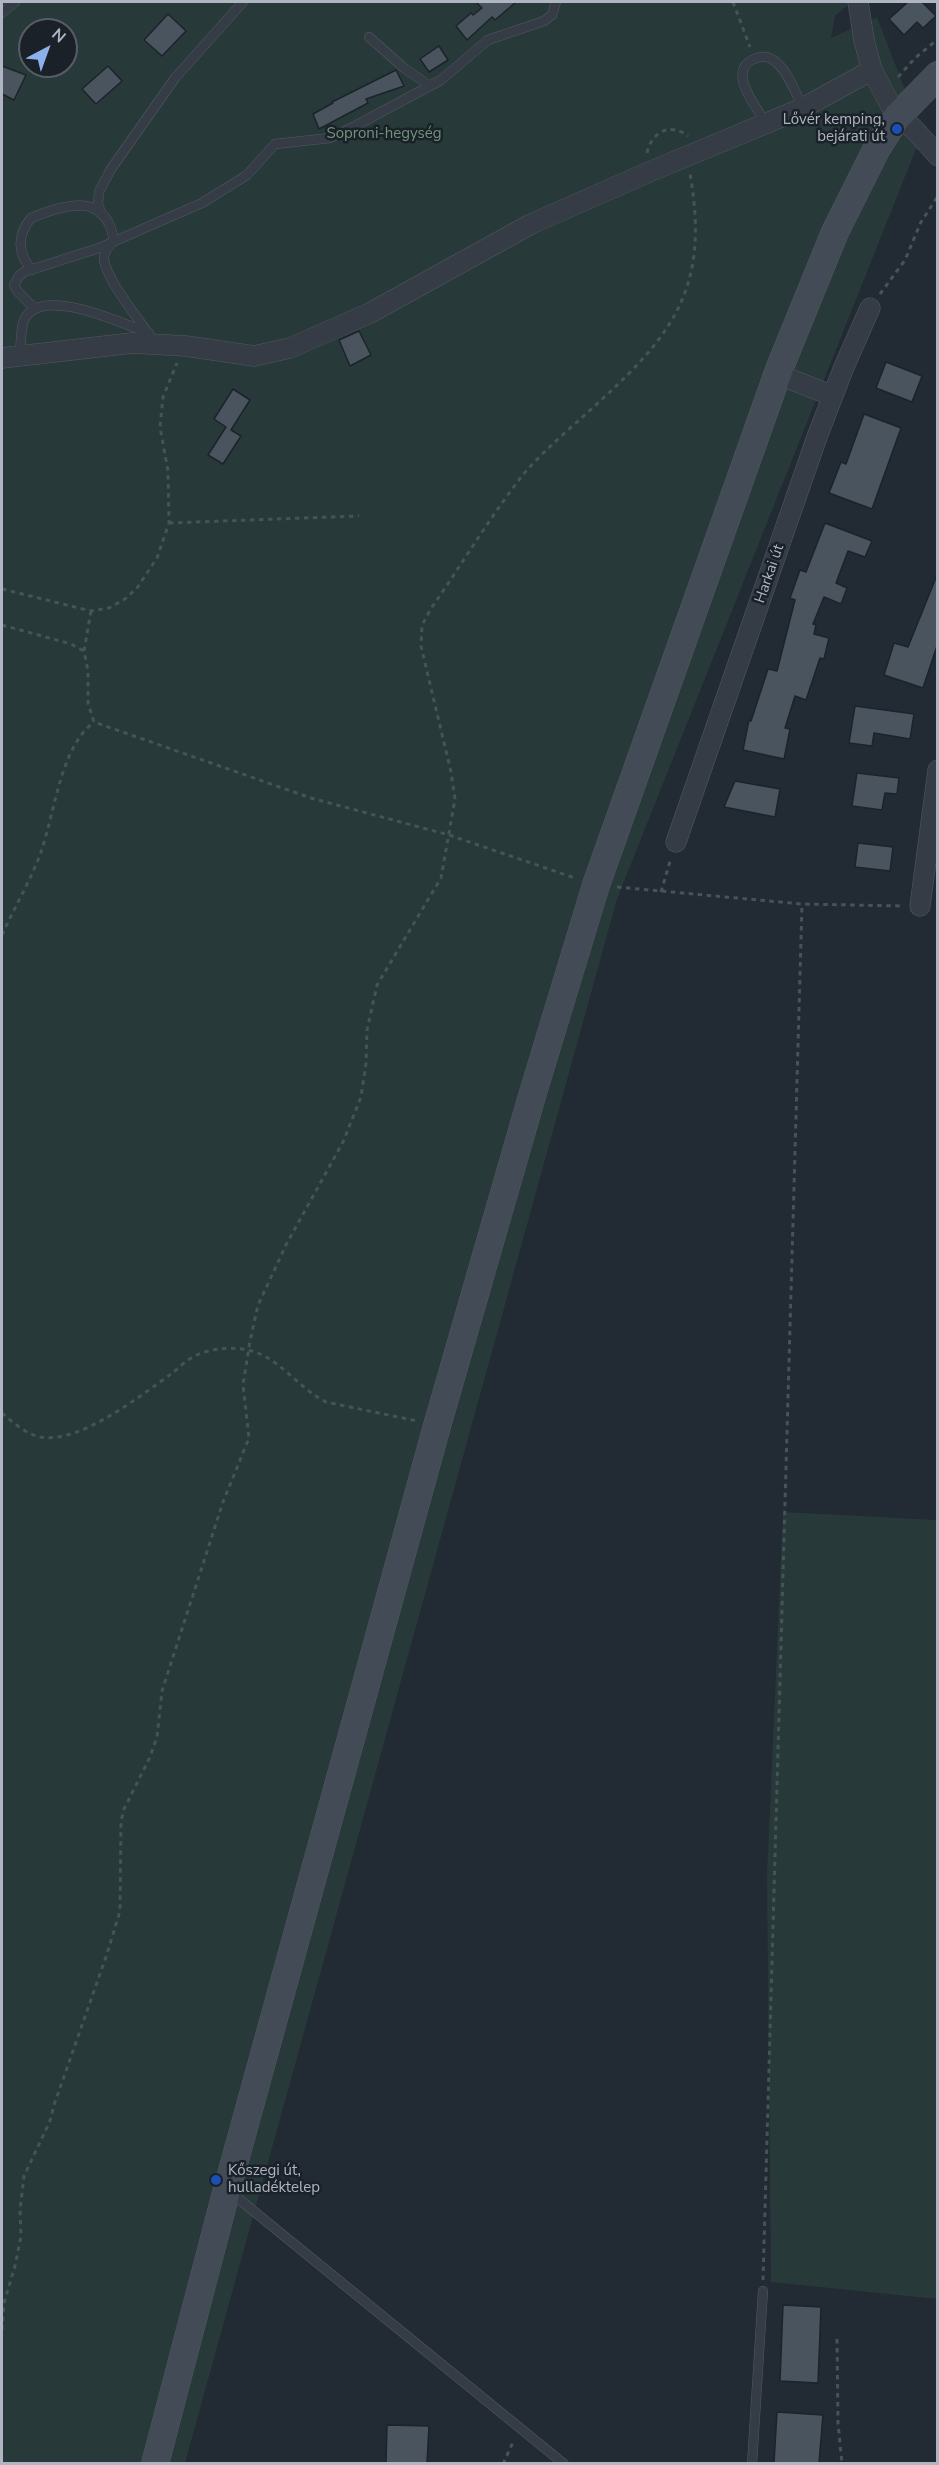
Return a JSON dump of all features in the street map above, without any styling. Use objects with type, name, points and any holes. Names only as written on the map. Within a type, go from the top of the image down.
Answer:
[{"type":"main road","points":[[156,2463],[227,2189],[437,1426],[532,1096],[596,885],[777,374],[835,232],[859,180],[897,117],[938,75]]},
{"type":"street","points":[[858,2],[872,70],[897,117],[913,128],[936,152]]},
{"type":"street","points":[[11,358],[132,343],[186,345],[254,356],[290,348],[370,313],[531,224],[803,108],[872,70]]},
{"type":"street","name":"Harkai út","points":[[676,842],[833,396],[870,308]]},
{"type":"street","points":[[777,374],[833,396]]},
{"type":"street","points":[[920,906],[938,770]]},
{"type":"lane","points":[[2,14],[15,2]]},
{"type":"lane","points":[[101,214],[98,203],[99,192],[111,169],[175,78],[243,2]]},
{"type":"lane","points":[[34,308],[14,285],[19,276],[99,248],[191,208],[247,175],[275,144],[330,138],[430,86],[488,40],[544,21],[552,15],[556,2]]},
{"type":"lane","points":[[369,37],[404,68],[430,86]]},
{"type":"lane","points":[[767,124],[741,81],[743,69],[754,58],[768,57],[779,64],[803,108]]},
{"type":"lane","points":[[32,270],[24,261],[20,236],[31,218],[67,205],[81,204],[92,207],[101,214],[112,230],[114,241],[104,255],[109,274],[148,333]]},
{"type":"lane","points":[[11,358],[25,319],[34,308],[50,304],[67,306],[186,345]]},
{"type":"lane","points":[[227,2189],[564,2463]]},
{"type":"lane","points":[[752,2463],[763,2291]]},
{"type":"path","points":[[733,2],[754,58]]},
{"type":"path","points":[[884,93],[915,58],[938,39]]},
{"type":"path","points":[[2,2331],[4,2303],[21,2236],[24,2176],[50,2121],[120,1911],[121,1821],[124,1809],[150,1757],[157,1737],[162,1691],[223,1502],[249,1438],[243,1385],[258,1305],[287,1243],[343,1142],[361,1097],[366,1063],[367,1030],[377,985],[441,878],[454,799],[451,772],[420,646],[422,625],[522,476],[550,446],[641,363],[661,338],[678,310],[690,282],[695,249],[696,221],[687,158]]},
{"type":"path","points":[[870,308],[905,260],[921,222],[938,196]]},
{"type":"path","points":[[2,589],[92,611],[109,608],[138,588],[157,558],[169,523],[168,471],[160,427],[162,397],[186,345]]},
{"type":"path","points":[[169,523],[359,516]]},
{"type":"path","points":[[92,611],[84,651],[88,671],[88,703],[94,722]]},
{"type":"path","points":[[2,625],[71,644],[84,651]]},
{"type":"path","points":[[94,722],[311,798],[449,835],[596,885],[661,893],[802,904],[872,905]]},
{"type":"path","points":[[2,935],[40,853],[68,761],[81,731],[94,722]]},
{"type":"path","points":[[661,893],[676,842]]},
{"type":"path","points":[[763,2291],[802,904]]},
{"type":"path","points":[[2,1413],[18,1426],[40,1437],[80,1431],[132,1401],[195,1355],[212,1350],[248,1350],[268,1357],[312,1395],[326,1402],[437,1426]]},
{"type":"path","points":[[837,2339],[838,2423],[842,2463]]},
{"type":"path","points":[[503,2463],[521,2428]]},
{"type":"green space","name":"Soproni-hegység","points":[[2,2],[852,2],[835,16],[831,38],[877,17],[922,134],[617,899],[185,2463],[2,2463]]},
{"type":"green space","points":[[783,1512],[937,1520],[937,2299],[771,2282],[767,1876]]},
{"type":"building","points":[[476,2],[516,2],[495,20],[492,17],[467,40],[456,26],[471,13],[473,15],[482,8]]},
{"type":"building","points":[[908,2],[922,2],[936,16],[923,28],[917,22],[904,35],[889,19]]},
{"type":"building","points":[[168,14],[186,31],[162,56],[144,40]]},
{"type":"building","points":[[439,46],[448,60],[429,72],[420,59]]},
{"type":"building","points":[[2,66],[18,72],[18,78],[25,78],[14,100],[2,94]]},
{"type":"building","points":[[108,66],[122,81],[96,104],[82,89]]},
{"type":"building","points":[[396,70],[404,86],[366,99],[368,103],[319,129],[313,114]]},
{"type":"building","points":[[359,331],[371,355],[350,366],[339,340]]},
{"type":"building","points":[[886,362],[922,376],[912,402],[876,388]]},
{"type":"building","points":[[233,389],[250,400],[231,430],[241,436],[223,464],[208,455],[226,427],[214,419]]},
{"type":"building","points":[[864,414],[901,428],[872,509],[829,493],[841,462],[846,464]]},
{"type":"building","points":[[825,523],[872,541],[865,557],[848,551],[836,583],[847,588],[841,604],[824,597],[813,624],[816,625],[814,634],[829,638],[824,659],[820,658],[806,700],[795,696],[785,728],[790,729],[784,759],[743,750],[749,720],[751,721],[768,669],[777,671],[795,600],[790,598],[800,570],[806,572]]},
{"type":"building","points":[[937,575],[938,643],[923,688],[884,675],[894,643],[908,647]]},
{"type":"building","points":[[855,706],[914,714],[910,739],[874,733],[872,746],[849,743]]},
{"type":"building","points":[[857,773],[899,778],[897,794],[885,793],[882,810],[852,806]]},
{"type":"building","points":[[735,781],[780,789],[775,817],[724,807]]},
{"type":"building","points":[[858,843],[893,847],[890,871],[855,867]]},
{"type":"building","points":[[783,2305],[821,2307],[818,2383],[780,2381]]},
{"type":"building","points":[[777,2412],[823,2415],[819,2463],[774,2463]]},
{"type":"building","points":[[387,2425],[429,2426],[427,2463],[386,2463]]},
{"type":"place","name":"Lővér kemping, bejárati út","points":[[897,129]]},
{"type":"place","name":"Kőszegi út, hulladéktelep","points":[[216,2180]]}]
